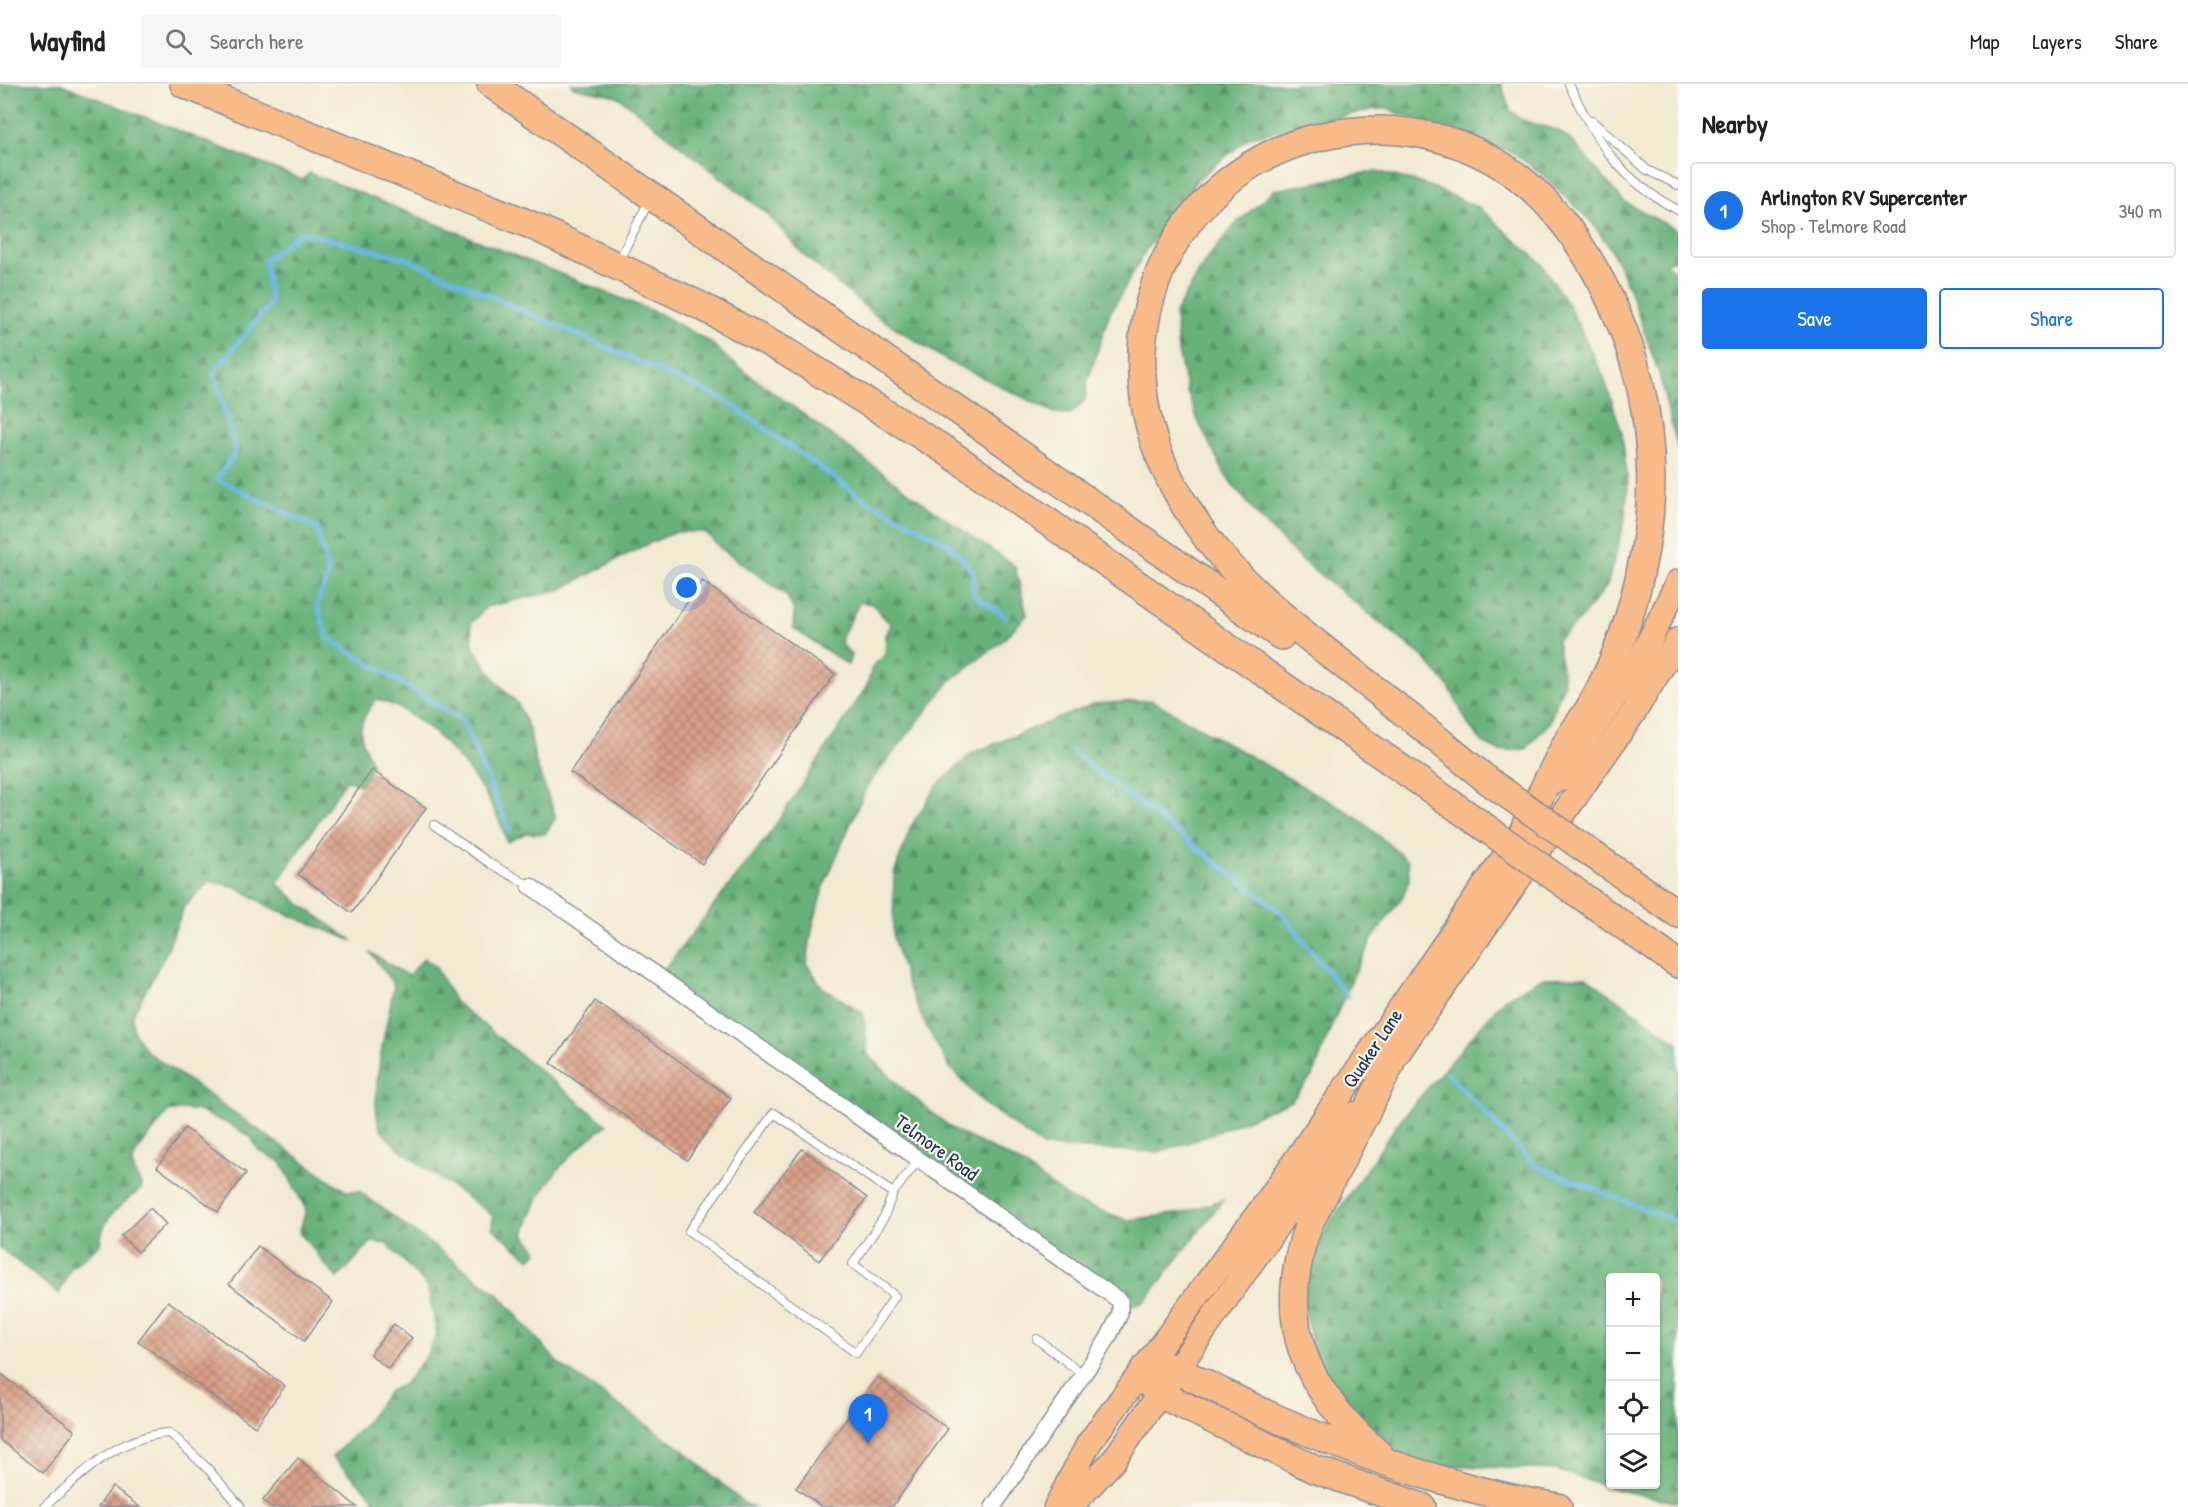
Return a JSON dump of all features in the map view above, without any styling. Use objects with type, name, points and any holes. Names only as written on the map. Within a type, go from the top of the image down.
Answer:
[{"type":"highway","points":[[184,84],[476,202],[616,264],[703,307],[786,352],[936,444],[1678,964]]},
{"type":"highway","points":[[491,84],[1678,914]]},
{"type":"highway","points":[[1491,783],[1255,593],[1220,555],[1188,509],[1161,461],[1152,436],[1141,382],[1143,333],[1152,292],[1177,237],[1203,204],[1234,176],[1272,153],[1314,138],[1379,129],[1425,135],[1482,155],[1517,177],[1550,207],[1584,253],[1615,309],[1633,359],[1645,410],[1651,459],[1650,517],[1642,567],[1628,620],[1604,680],[1593,704],[1568,741],[1525,827]]},
{"type":"highway","points":[[1390,1065],[1308,1226],[1301,1246],[1295,1290],[1298,1333],[1303,1355],[1320,1392],[1344,1422],[1390,1464]]},
{"type":"highway","points":[[1422,1507],[1314,1469],[1158,1394],[1149,1383],[1144,1369],[1162,1365],[1176,1370],[1280,1420],[1390,1464],[1460,1486],[1558,1507]]},
{"type":"main road","name":"Quaker Lane","points":[[1056,1507],[1089,1443],[1270,1196],[1640,660],[1678,582]]},
{"type":"main road","name":"Quaker Lane","points":[[1070,1507],[1113,1461],[1628,721],[1678,640]]},
{"type":"street","name":"Telmore Road","points":[[530,886],[1120,1301],[1120,1314],[1084,1375],[993,1507]]},
{"type":"lane","points":[[1569,84],[1584,114],[1614,162],[1628,178],[1656,199],[1678,210]]},
{"type":"lane","points":[[1584,114],[1647,170],[1678,185]]},
{"type":"lane","points":[[616,264],[652,196]]},
{"type":"lane","points":[[434,825],[490,864],[530,886]]},
{"type":"lane","points":[[893,1193],[774,1113],[689,1231],[856,1353],[895,1296],[853,1264],[884,1217],[893,1193],[919,1159]]},
{"type":"lane","points":[[1037,1339],[1084,1375]]},
{"type":"lane","points":[[44,1507],[106,1454],[130,1441],[152,1434],[170,1433],[208,1469],[241,1507]]},
{"type":"green space","points":[[0,84],[61,84],[303,180],[309,173],[328,180],[662,315],[710,342],[728,359],[929,507],[1015,566],[1027,615],[1001,642],[950,681],[867,786],[823,888],[812,929],[807,964],[822,987],[863,1013],[868,1055],[908,1093],[954,1130],[1017,1161],[1073,1201],[1127,1220],[1183,1213],[1224,1199],[1144,1302],[1127,1308],[660,975],[771,832],[867,686],[872,667],[885,655],[886,635],[891,625],[872,604],[860,602],[843,634],[841,643],[851,655],[848,665],[793,628],[794,611],[787,596],[720,548],[705,532],[675,532],[639,548],[560,590],[486,607],[471,623],[473,647],[497,682],[518,704],[530,732],[536,764],[556,817],[545,834],[527,833],[507,842],[488,799],[473,777],[438,736],[397,707],[376,699],[362,723],[361,736],[372,763],[363,786],[346,780],[277,883],[299,903],[353,941],[270,907],[237,887],[209,881],[184,907],[166,953],[132,1016],[133,1030],[146,1051],[346,1191],[359,1191],[498,1294],[558,1363],[685,1451],[745,1504],[756,1507],[378,1507],[372,1496],[332,1457],[364,1425],[389,1391],[404,1384],[427,1355],[437,1334],[427,1286],[387,1244],[371,1242],[338,1278],[299,1233],[306,1210],[281,1162],[259,1151],[251,1137],[231,1125],[198,1111],[184,1109],[168,1112],[136,1153],[132,1165],[142,1188],[109,1218],[100,1244],[70,1269],[59,1294],[0,1248]]},
{"type":"green space","points":[[571,84],[1501,84],[1510,110],[1522,120],[1559,131],[1573,142],[1623,201],[1678,231],[1678,258],[1665,263],[1678,274],[1678,450],[1659,374],[1629,288],[1612,251],[1591,221],[1545,177],[1514,153],[1387,109],[1375,109],[1250,137],[1198,179],[1146,250],[1109,315],[1087,383],[1085,400],[1071,414],[1055,413],[946,360],[875,315],[806,257],[767,214],[617,96],[573,87]]},
{"type":"green space","points":[[1376,171],[1427,185],[1479,208],[1541,263],[1570,308],[1604,377],[1622,433],[1628,484],[1625,520],[1607,586],[1577,623],[1557,640],[1564,684],[1549,723],[1526,749],[1499,751],[1484,744],[1469,726],[1449,687],[1423,657],[1299,558],[1258,516],[1226,476],[1198,421],[1187,391],[1178,352],[1175,313],[1206,260],[1236,224],[1274,190]]},
{"type":"green space","points":[[1151,700],[1357,817],[1408,861],[1409,880],[1403,896],[1373,938],[1355,972],[1314,1074],[1291,1101],[1200,1139],[1158,1152],[1044,1147],[982,1102],[948,1065],[924,1022],[908,986],[893,937],[894,874],[911,826],[937,786],[972,753],[1094,704]]},
{"type":"green space","points":[[370,952],[408,976],[424,958],[435,966],[455,1002],[607,1125],[567,1160],[546,1186],[530,1216],[524,1234],[538,1251],[530,1259],[492,1228],[493,1216],[412,1159],[385,1134],[379,1125],[376,1095],[378,1076],[394,985]]},
{"type":"green space","points":[[1586,977],[1678,1043],[1678,1502],[1616,1489],[1660,1489],[1660,1273],[1606,1273],[1606,1486],[1556,1470],[1461,1466],[1429,1471],[1401,1459],[1319,1383],[1300,1282],[1327,1227],[1398,1123],[1504,999],[1542,978]]},
{"type":"building","points":[[702,581],[835,674],[702,864],[570,772]]},
{"type":"building","points":[[372,770],[426,808],[352,913],[298,874]]},
{"type":"building","points":[[595,1001],[731,1098],[687,1160],[551,1063]]},
{"type":"building","points":[[185,1128],[246,1173],[218,1212],[157,1167]]},
{"type":"building","points":[[802,1149],[867,1198],[819,1261],[754,1212]]},
{"type":"building","points":[[150,1208],[166,1224],[138,1252],[121,1236]]},
{"type":"building","points":[[258,1246],[333,1302],[304,1341],[229,1284]]},
{"type":"building","points":[[168,1301],[285,1386],[255,1427],[138,1341]]},
{"type":"building","points":[[394,1324],[412,1338],[388,1369],[370,1354]]},
{"type":"building","points":[[0,1373],[75,1431],[43,1473],[0,1440]]},
{"type":"building","points":[[877,1377],[948,1429],[892,1507],[822,1507],[796,1488]]},
{"type":"building","points":[[298,1458],[357,1507],[271,1507],[263,1500]]},
{"type":"building","points":[[112,1487],[140,1507],[98,1507]]},
{"type":"waterway","points":[[510,831],[463,721],[328,638],[317,605],[328,573],[317,528],[217,479],[236,452],[214,372],[271,303],[265,260],[301,232],[405,258],[725,400],[861,497],[949,544],[973,571],[974,595],[1005,616]]},
{"type":"waterway","points":[[1071,751],[1281,912],[1347,996]]},
{"type":"waterway","points":[[1447,1073],[1536,1166],[1678,1222]]},
{"type":"place","name":"Arlington RV Supercenter","points":[[868,1444]]}]
